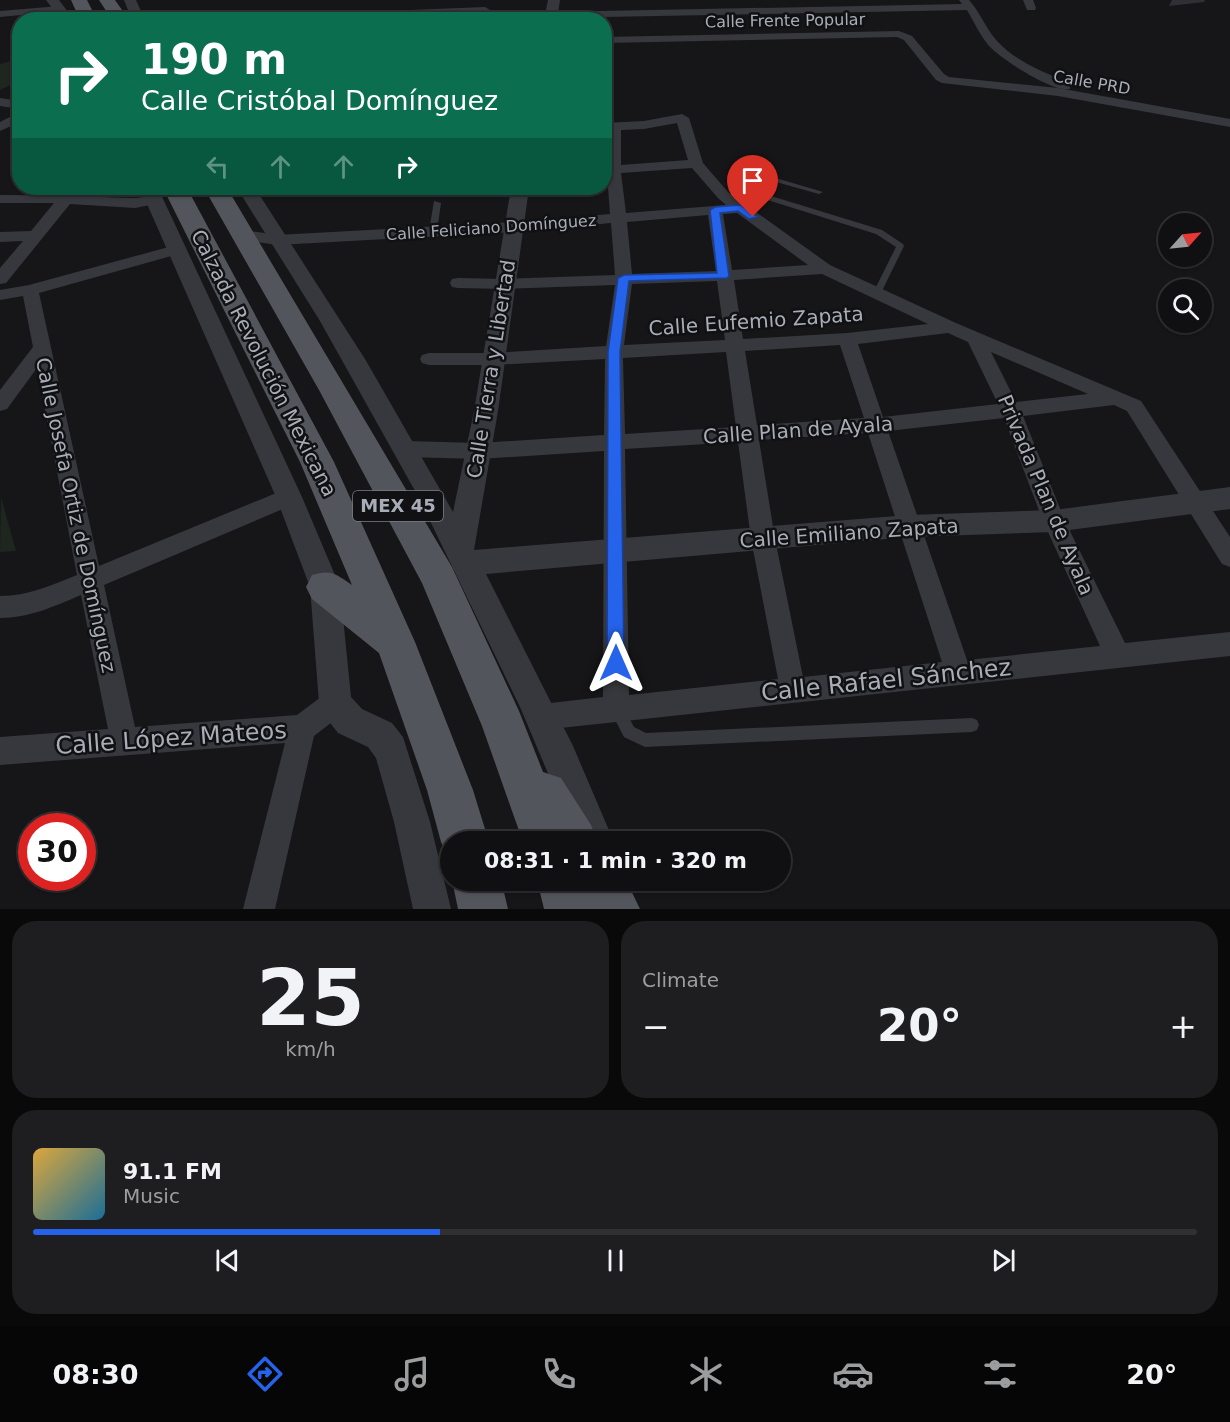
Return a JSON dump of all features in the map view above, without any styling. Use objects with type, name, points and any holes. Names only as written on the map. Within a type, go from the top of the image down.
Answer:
[{"type":"main road","name":"Calzada Revolución Mexicana","points":[[159,195],[317,462],[395,642],[450,790],[462,831]]},
{"type":"main road","name":"Calzada Revolución Mexicana","points":[[220,195],[523,721],[545,831]]},
{"type":"main road","points":[[325,587],[395,642]]},
{"type":"main road","points":[[523,721],[569,831]]},
{"type":"main road","points":[[479,891],[483,909]]},
{"type":"main road","points":[[564,891],[569,909]]},
{"type":"main road","points":[[605,891],[617,909]]},
{"type":"street","points":[[686,0],[688,13]]},
{"type":"street","points":[[612,15],[688,13],[773,19],[967,4],[994,44],[1036,74],[1103,100]]},
{"type":"street","points":[[24,12],[60,9]]},
{"type":"street","name":"Calle Frente Popular","points":[[612,39],[773,19],[899,34],[908,38],[940,77],[946,80]]},
{"type":"street","name":"Calle PRD","points":[[946,80],[1058,92],[1230,123]]},
{"type":"street","points":[[612,127],[682,118],[696,164],[723,195],[824,269],[950,327],[1134,406],[1230,557]]},
{"type":"street","points":[[612,170],[696,164]]},
{"type":"street","points":[[612,186],[618,218],[624,278],[614,352],[616,708]]},
{"type":"street","points":[[0,199],[66,199],[135,203],[148,195]]},
{"type":"street","points":[[158,195],[176,250],[289,497],[325,587],[334,703],[350,721],[380,735],[391,749],[412,822],[432,909]]},
{"type":"street","points":[[250,195],[330,320],[406,449],[464,556],[523,721],[589,831]]},
{"type":"street","name":"Calle Tierra y Libertad","points":[[464,556],[519,195]]},
{"type":"street","points":[[0,279],[66,199]]},
{"type":"street","name":"Calle Feliciano Domínguez","points":[[243,235],[277,240],[514,227],[740,208]]},
{"type":"street","points":[[715,210],[763,539],[793,691]]},
{"type":"street","points":[[0,237],[34,237]]},
{"type":"street","points":[[0,295],[30,290],[176,250]]},
{"type":"street","points":[[458,284],[723,276],[824,269]]},
{"type":"street","name":"Calle Josefa Ortiz de Domínguez","points":[[30,290],[124,741]]},
{"type":"street","name":"Calle Eufemio Zapata","points":[[429,359],[493,359],[734,346],[847,339],[950,327]]},
{"type":"street","name":"Privada Plan de Ayala","points":[[974,336],[1011,411],[1054,521],[1118,656]]},
{"type":"street","points":[[847,339],[959,673]]},
{"type":"street","points":[[0,404],[41,349]]},
{"type":"street","name":"Calle Plan de Ayala","points":[[406,449],[479,451],[876,425],[1116,398]]},
{"type":"street","points":[[0,607],[17,607],[43,600],[289,497]]},
{"type":"street","name":"Calle Emiliano Zapata","points":[[464,556],[616,552],[909,526],[1054,521],[1230,498]]},
{"type":"street","name":"Calle Rafael Sánchez","points":[[523,721],[616,708],[1230,644]]},
{"type":"street","name":"Calle López Mateos","points":[[0,751],[302,728],[334,703]]},
{"type":"street","points":[[259,909],[302,728]]},
{"type":"street","points":[[612,891],[617,909]]},
{"type":"lane","points":[[819,192],[769,178],[745,185],[748,191],[879,232],[894,240],[900,246],[877,293]]},
{"type":"lane","points":[[433,231],[437,204]]},
{"type":"lane","points":[[616,708],[629,732],[645,740],[972,724]]},
{"type":"shaded area","points":[[12,61],[12,84],[0,90],[0,64]]},
{"type":"shaded area","points":[[1,497],[16,551],[0,552]]},
{"type":"route","points":[[616,663],[614,352],[624,278],[723,276],[715,210],[740,208],[753,217]]}]
